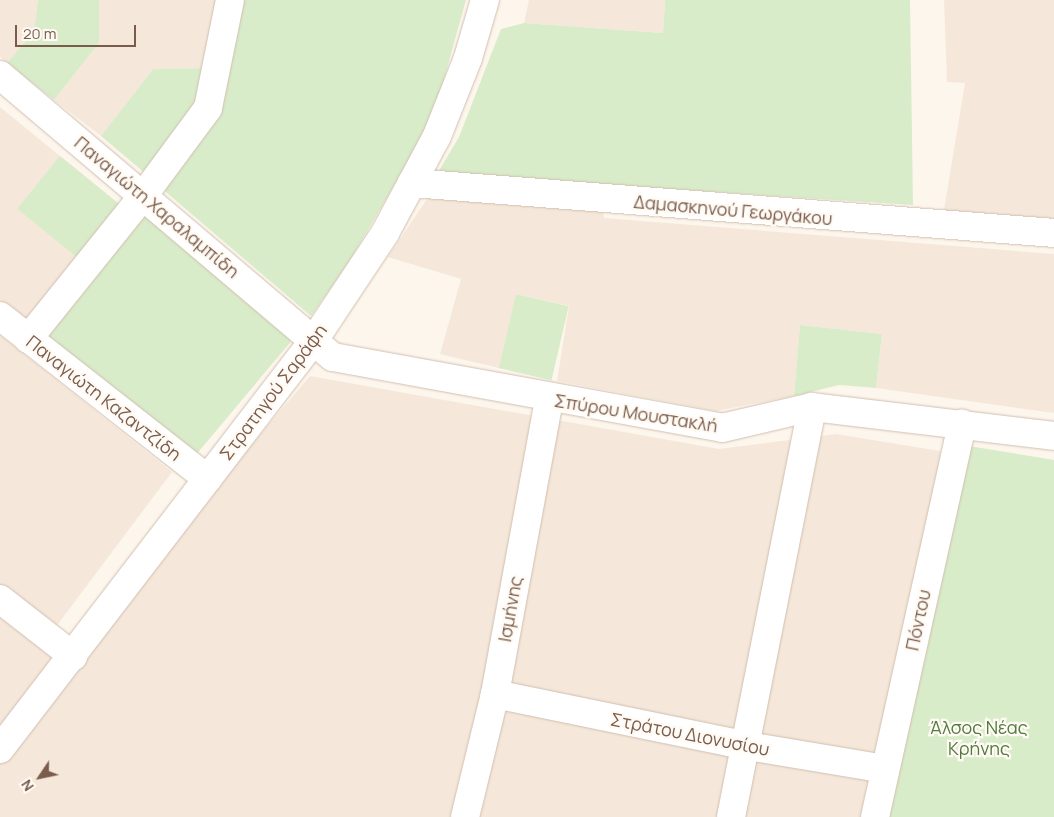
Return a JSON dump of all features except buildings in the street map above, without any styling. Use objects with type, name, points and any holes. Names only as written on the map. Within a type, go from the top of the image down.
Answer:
[{"type":"street","points":[[28,339],[143,196],[208,108],[230,0]]},
{"type":"street","name":"Στρατηγού Σαράφη","points":[[0,749],[314,340],[385,233],[437,136],[468,58],[485,0]]},
{"type":"street","name":"Παναγιώτη Χαραλαμπίδη","points":[[0,75],[314,340]]},
{"type":"street","name":"Δαμασκηνού Γεωργάκου","points":[[412,183],[927,226],[1054,233]]},
{"type":"street","name":"Παναγιώτη Καζαντζίδη","points":[[0,316],[208,479]]},
{"type":"street","name":"Σπύρου Μουστακλή","points":[[314,340],[333,357],[549,398],[722,428],[812,407],[962,423],[1054,436]]},
{"type":"street","name":"Ισμήνης","points":[[465,817],[495,694],[549,398]]},
{"type":"street","points":[[731,817],[748,746],[812,407]]},
{"type":"street","name":"Πόντου","points":[[875,817],[962,423]]},
{"type":"street","points":[[0,600],[73,656]]},
{"type":"street","name":"Στράτου Διονυσίου","points":[[495,694],[748,746],[885,769]]},
{"type":"shaded area","points":[[0,0],[38,0],[34,31],[7,63],[0,57]]},
{"type":"shaded area","points":[[99,0],[218,0],[210,68],[153,69],[101,136],[54,100],[99,43]]},
{"type":"shaded area","points":[[529,0],[665,0],[663,33],[524,23]]},
{"type":"shaded area","points":[[944,0],[1054,0],[1054,224],[943,216],[965,83],[947,82]]},
{"type":"shaded area","points":[[0,107],[121,206],[27,323],[0,300]]},
{"type":"shaded area","points":[[429,196],[603,211],[604,218],[1054,254],[1054,413],[876,388],[882,334],[800,325],[794,396],[716,411],[557,381],[569,306],[516,294],[503,369],[440,354],[461,279],[388,257]]},
{"type":"shaded area","points":[[0,335],[172,472],[55,628],[0,585]]},
{"type":"shaded area","points":[[310,376],[719,449],[836,434],[946,452],[869,817],[0,817],[0,760],[201,504]]},
{"type":"shaded area","points":[[0,613],[59,659],[0,733]]},
{"type":"green space","points":[[38,0],[99,0],[99,43],[54,100],[7,63],[34,31]]},
{"type":"green space","points":[[235,0],[466,0],[439,97],[419,143],[349,262],[311,316],[160,187],[215,112]]},
{"type":"green space","points":[[665,0],[910,0],[913,205],[437,174],[459,137],[501,29],[524,23],[663,33]]},
{"type":"green space","points":[[210,68],[201,106],[147,175],[101,136],[153,69]]},
{"type":"green space","points":[[60,156],[121,206],[79,259],[17,209]]},
{"type":"green space","points":[[142,211],[294,338],[188,464],[37,337]]},
{"type":"green space","points":[[516,294],[569,306],[552,380],[499,368]]},
{"type":"green space","points":[[800,325],[882,334],[876,388],[839,385],[794,396]]},
{"type":"green space","name":"Άλσος Νέας Κρήνης","points":[[969,446],[1054,460],[1054,817],[886,817]]}]
